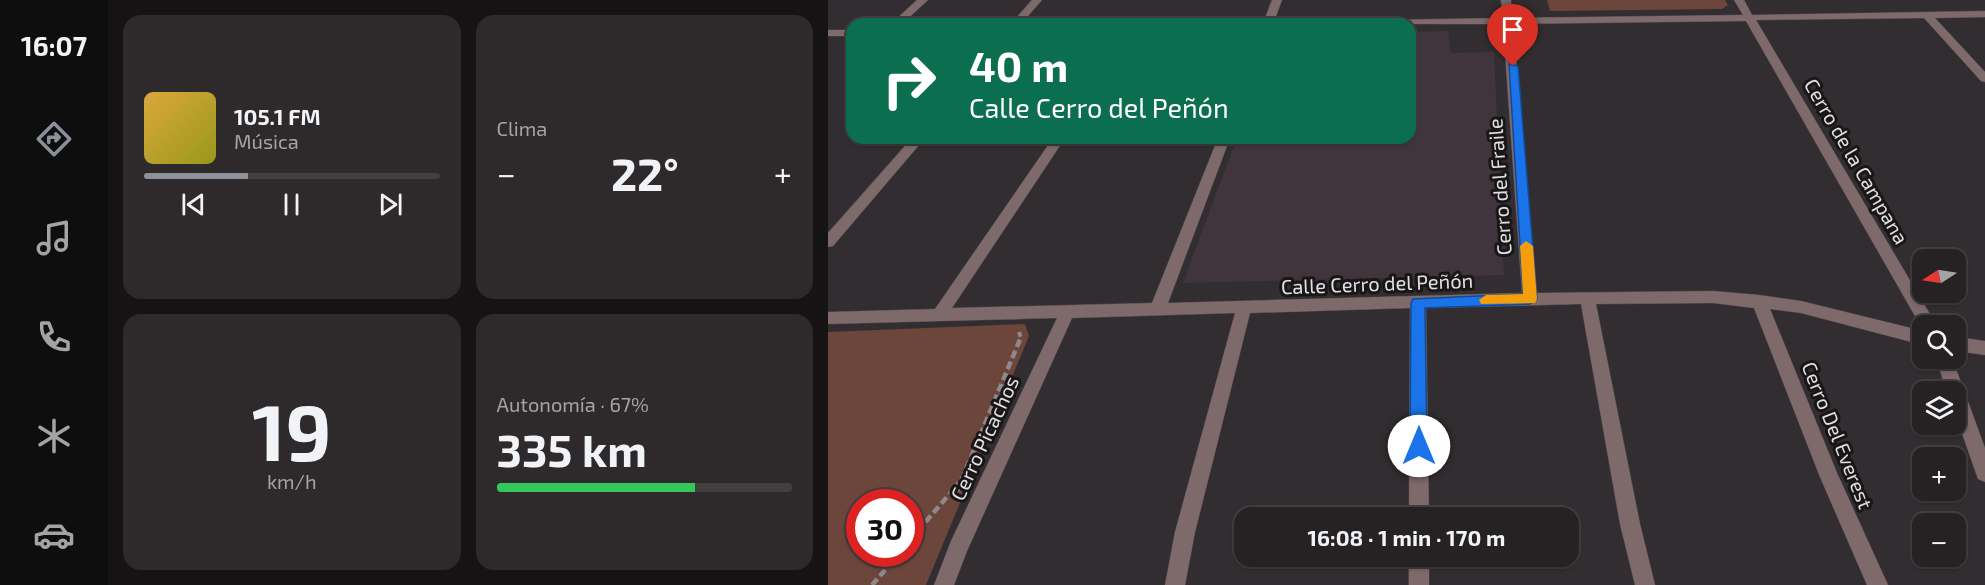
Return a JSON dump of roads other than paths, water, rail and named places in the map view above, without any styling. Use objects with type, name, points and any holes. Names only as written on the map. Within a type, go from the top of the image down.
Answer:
[{"type":"street","points":[[903,18],[923,0]]},
{"type":"street","points":[[1021,18],[1037,0]]},
{"type":"street","points":[[1270,18],[1276,0]]},
{"type":"street","name":"Cerro del Fraile","points":[[1506,0],[1530,299]]},
{"type":"street","name":"Cerro de la Campana","points":[[1739,0],[1923,315]]},
{"type":"street","points":[[1416,22],[1985,14]]},
{"type":"street","points":[[1927,15],[1985,79]]},
{"type":"street","points":[[828,33],[846,33]]},
{"type":"street","points":[[828,242],[914,144]]},
{"type":"street","points":[[939,315],[1055,144]]},
{"type":"street","points":[[1158,308],[1222,144]]},
{"type":"street","name":"Calle Cerro del Peñón","points":[[828,318],[1530,299],[1713,297],[1802,308],[1912,335]]},
{"type":"street","points":[[1587,298],[1630,524],[1646,585]]},
{"type":"street","name":"Cerro Del Everest","points":[[1759,301],[1829,477],[1878,585]]},
{"type":"street","points":[[1418,303],[1419,507]]},
{"type":"street","points":[[1175,585],[1185,532],[1244,308]]},
{"type":"street","name":"Cerro Picachos","points":[[944,585],[958,548],[1066,312]]},
{"type":"street","points":[[1966,345],[1985,348]]},
{"type":"street","points":[[1948,369],[1985,473]]},
{"type":"street","points":[[1419,567],[1419,585]]}]
